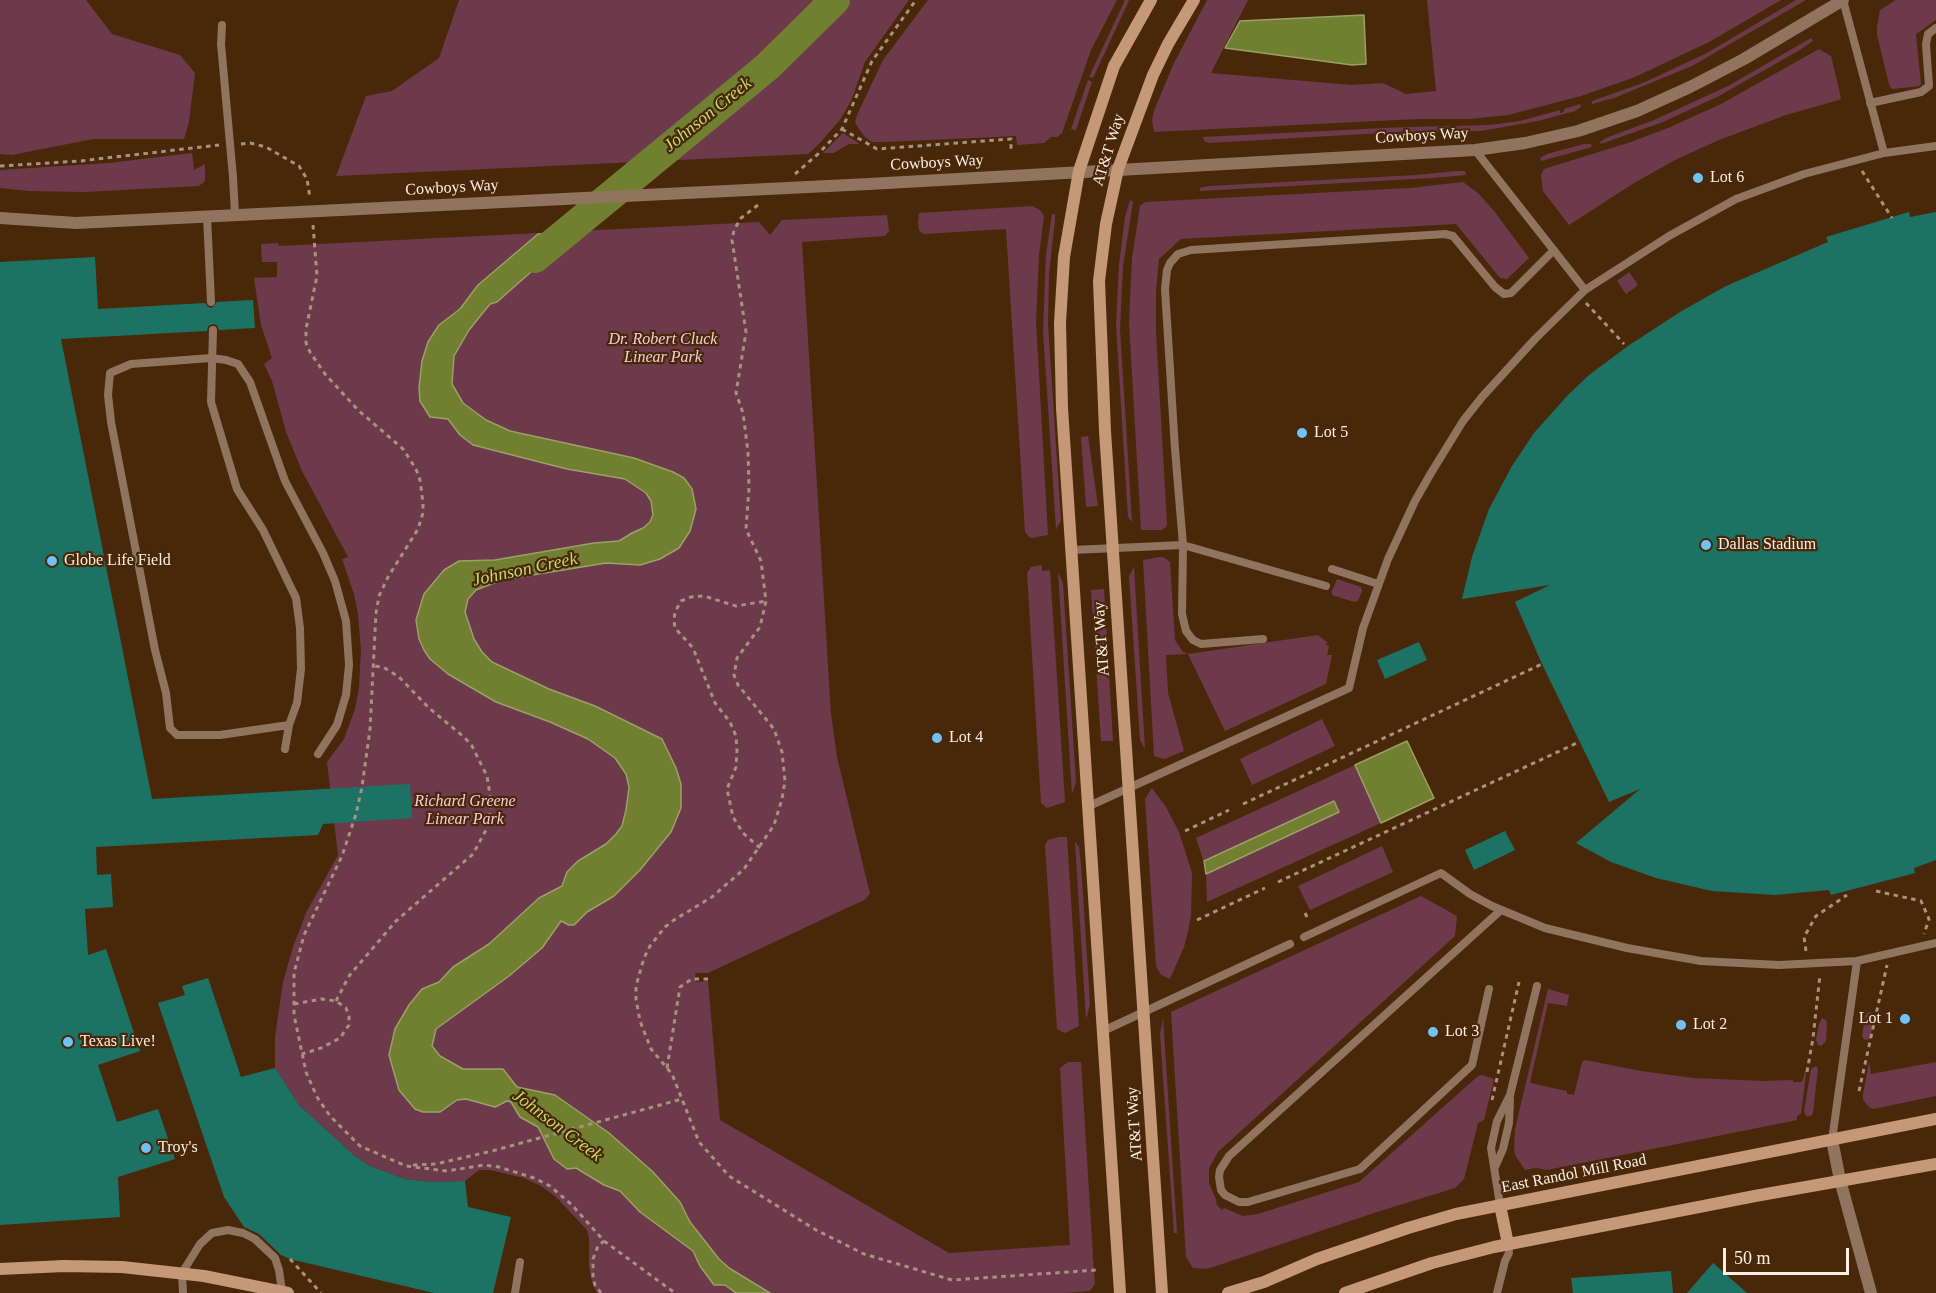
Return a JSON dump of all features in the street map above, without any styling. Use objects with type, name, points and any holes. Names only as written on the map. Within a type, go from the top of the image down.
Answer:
[{"type":"main road","name":"AT&T Way","points":[[1120,1293],[1062,408],[1060,323],[1064,257],[1079,171],[1114,66],[1151,0]]},
{"type":"main road","name":"AT&T Way","points":[[1162,1293],[1105,432],[1099,282],[1106,224],[1118,169],[1154,75],[1168,44],[1194,0]]},
{"type":"main road","name":"East Randol Mill Road","points":[[1228,1293],[1264,1282],[1317,1259],[1408,1228],[1500,1205],[1936,1119]]},
{"type":"main road","points":[[1345,1293],[1432,1263],[1840,1180],[1936,1164]]},
{"type":"main road","points":[[1500,1205],[1509,1249]]},
{"type":"main road","points":[[0,1269],[96,1266],[182,1273],[283,1292]]},
{"type":"street","name":"Cowboys Way","points":[[0,218],[76,223],[869,184],[1475,150],[1525,143],[1578,130],[1637,111],[1744,59],[1843,0]]},
{"type":"street","points":[[1832,1140],[1840,1180],[1871,1293]]},
{"type":"lane","points":[[1843,0],[1884,153]]},
{"type":"lane","points":[[222,25],[221,44],[235,215]]},
{"type":"lane","points":[[1870,103],[1921,92],[1929,86],[1926,44],[1928,34],[1936,28]]},
{"type":"lane","points":[[1089,806],[1128,786],[1349,688],[1363,628],[1378,584],[1400,530],[1415,501],[1463,421],[1508,368],[1582,293],[1669,236],[1736,199],[1804,174],[1855,160],[1884,153],[1936,146]]},
{"type":"lane","points":[[1475,150],[1554,250],[1582,293]]},
{"type":"lane","points":[[207,216],[211,302]]},
{"type":"lane","points":[[1263,639],[1201,644],[1193,640],[1186,631],[1182,614],[1183,545],[1174,449],[1165,289],[1170,263],[1178,254],[1191,250],[1445,234],[1453,236],[1495,287],[1504,294],[1511,293],[1554,250]]},
{"type":"lane","points":[[213,330],[211,402],[237,489],[263,530],[296,598],[300,628],[301,669],[297,703],[289,725],[285,749]]},
{"type":"lane","points":[[289,725],[220,735],[177,735],[170,728],[166,693],[155,650],[111,422],[108,395],[111,373],[131,364],[211,358],[238,364],[245,372],[285,481],[323,553],[342,601],[348,643],[346,695],[337,725],[318,754]]},
{"type":"lane","points":[[1072,550],[1183,545],[1326,586]]},
{"type":"lane","points":[[1332,569],[1378,584]]},
{"type":"lane","points":[[1304,937],[1441,873],[1470,894],[1545,928],[1597,942],[1691,959],[1779,965],[1857,961],[1936,943]]},
{"type":"lane","points":[[1489,989],[1472,1065],[1360,1169],[1248,1202],[1239,1202],[1225,1195],[1221,1190],[1220,1170],[1229,1156],[1501,910]]},
{"type":"lane","points":[[1103,1031],[1290,944]]},
{"type":"lane","points":[[1832,1140],[1857,961]]},
{"type":"lane","points":[[1500,1205],[1491,1148],[1497,1121],[1510,1095],[1537,986]]},
{"type":"lane","points":[[183,1293],[182,1273],[200,1244],[212,1233],[228,1230],[243,1233],[260,1243],[275,1258],[283,1292]]},
{"type":"lane","points":[[1497,1293],[1509,1249]]},
{"type":"lane","points":[[515,1293],[520,1262]]},
{"type":"path","points":[[792,176],[842,129],[872,61],[916,0]]},
{"type":"path","points":[[842,129],[877,149],[1011,140],[1011,149]]},
{"type":"path","points":[[1855,160],[1892,218]]},
{"type":"path","points":[[758,204],[741,218],[734,230],[732,240],[746,332],[736,393],[743,413],[748,452],[749,488],[746,529],[761,561],[766,601],[760,627],[737,658],[734,669],[738,685],[774,729],[784,762],[785,781],[774,825],[744,869],[728,886],[665,927],[650,946],[636,986],[637,1010],[651,1048],[672,1074],[699,1142],[729,1176],[816,1230],[864,1254],[952,1280],[1096,1270]]},
{"type":"path","points":[[1582,293],[1623,344]]},
{"type":"path","points":[[760,848],[743,833],[733,817],[727,789],[736,767],[736,736],[730,722],[715,703],[693,648],[686,637],[675,628],[674,620],[675,612],[681,601],[691,597],[704,596],[736,606],[766,601]]},
{"type":"path","points":[[1243,804],[1542,664]]},
{"type":"path","points":[[336,1001],[350,976],[396,921],[473,854],[486,830],[490,814],[491,801],[487,776],[472,746],[429,708],[399,677],[383,667],[372,666]]},
{"type":"path","points":[[1278,882],[1579,742]]},
{"type":"path","points":[[1185,831],[1229,810]]},
{"type":"path","points":[[1197,920],[1265,888]]},
{"type":"path","points":[[1876,891],[1922,901],[1929,919],[1922,940]]},
{"type":"path","points":[[1807,952],[1804,937],[1816,916],[1847,894]]},
{"type":"path","points":[[1859,1091],[1888,956]]},
{"type":"path","points":[[1807,1072],[1821,966]]},
{"type":"path","points":[[667,1068],[680,987],[692,979],[709,979]]},
{"type":"path","points":[[1491,1104],[1519,982]]},
{"type":"path","points":[[294,1004],[321,999],[336,1001],[343,1005],[350,1020],[347,1029],[334,1042],[302,1054]]},
{"type":"path","points":[[406,1166],[436,1164],[492,1151],[682,1099]]},
{"type":"path","points":[[601,1293],[593,1277],[593,1259],[598,1246],[604,1240]]},
{"type":"path","points":[[290,1259],[321,1293]]},
{"type":"green space","points":[[0,0],[86,0],[112,34],[180,55],[195,73],[189,122],[184,139],[93,139],[12,155],[0,154]]},
{"type":"green space","points":[[459,0],[909,0],[865,62],[851,101],[840,120],[808,154],[336,176],[366,96],[392,91],[439,58]]},
{"type":"green space","points":[[928,0],[1117,0],[1091,50],[1062,133],[1057,137],[1051,137],[1044,143],[1017,145],[1016,136],[872,142],[864,136],[855,123],[857,115],[883,60]]},
{"type":"green space","points":[[1125,0],[1129,0],[1093,78],[1089,77]]},
{"type":"green space","points":[[1207,0],[1248,0],[1211,73],[1352,85],[1383,83],[1406,94],[1436,91],[1427,0],[1781,0],[1709,42],[1635,77],[1581,96],[1508,115],[1469,119],[1417,119],[1154,132],[1152,120],[1154,111],[1173,65]]},
{"type":"green space","points":[[1796,0],[1806,0],[1692,66],[1614,98],[1592,104],[1592,101],[1643,83],[1707,53]]},
{"type":"green space","points":[[1896,0],[1936,0],[1936,20],[1916,34],[1921,84],[1893,89],[1889,84],[1877,27],[1880,10]]},
{"type":"green space","points":[[1811,38],[1813,41],[1798,51],[1719,96],[1663,122],[1601,144],[1600,142],[1728,86]]},
{"type":"green space","points":[[1819,49],[1831,56],[1841,98],[1839,100],[1786,115],[1719,140],[1677,159],[1634,183],[1569,225],[1543,191],[1541,175],[1544,169],[1668,128],[1721,104]]},
{"type":"green space","points":[[1088,80],[1092,82],[1076,130],[1071,129]]},
{"type":"green space","points":[[1580,104],[1581,107],[1575,111],[1538,121],[1481,131],[1400,132],[1209,143],[1204,141],[1203,137],[1490,125],[1520,121],[1560,110],[1560,113],[1564,112],[1564,109]]},
{"type":"green space","points":[[843,133],[860,144],[849,144],[834,153],[823,153]]},
{"type":"green space","points":[[1591,144],[1592,147],[1541,161],[1540,158],[1547,154]]},
{"type":"green space","points":[[192,153],[194,170],[205,164],[205,181],[199,186],[84,192],[0,188],[0,170],[109,163]]},
{"type":"green space","points":[[1465,171],[1466,175],[1200,191],[1200,188],[1209,186]]},
{"type":"green space","points":[[1463,182],[1478,193],[1494,211],[1529,258],[1507,279],[1500,278],[1456,224],[1181,239],[1159,259],[1156,333],[1167,523],[1162,530],[1141,530],[1129,322],[1132,258],[1140,206],[1145,202],[1410,188]]},
{"type":"green space","points":[[1130,200],[1133,202],[1123,266],[1120,329],[1132,522],[1128,517],[1116,325],[1119,265],[1125,217]]},
{"type":"green space","points":[[1032,206],[1040,210],[1044,216],[1039,255],[1036,322],[1048,535],[1032,538],[1025,532],[1006,229],[923,234],[919,230],[918,222],[919,213]]},
{"type":"green space","points":[[1052,214],[1055,214],[1055,219],[1049,275],[1048,324],[1061,521],[1056,529],[1043,331],[1046,254]]},
{"type":"green space","points":[[887,215],[889,231],[885,236],[802,242],[831,714],[837,757],[870,894],[864,900],[708,973],[695,973],[696,982],[708,981],[720,1120],[949,1253],[1070,1245],[1060,1068],[1068,1062],[1081,1062],[1093,1256],[1091,1257],[1093,1257],[1095,1284],[1090,1291],[1063,1293],[597,1293],[589,1266],[587,1230],[556,1197],[541,1186],[524,1178],[490,1170],[479,1170],[465,1181],[431,1182],[405,1179],[370,1166],[355,1156],[299,1105],[275,1068],[275,1037],[283,982],[293,947],[306,913],[338,855],[327,762],[344,739],[355,709],[359,688],[361,650],[354,594],[342,559],[348,557],[302,471],[286,432],[272,381],[264,364],[272,358],[261,325],[254,278],[277,277],[277,262],[262,262],[261,244],[278,243],[279,246],[759,222],[770,235],[782,220]]},
{"type":"green space","points":[[1629,272],[1638,285],[1626,294],[1617,281]]},
{"type":"green space","points":[[1088,436],[1098,506],[1086,507],[1081,437]]},
{"type":"green space","points":[[1160,557],[1170,562],[1175,640],[1183,652],[1188,654],[1166,655],[1168,693],[1184,751],[1164,759],[1154,756],[1143,560]]},
{"type":"green space","points":[[1042,565],[1042,571],[1050,570],[1065,802],[1047,808],[1041,803],[1027,573],[1031,567]]},
{"type":"green space","points":[[1134,567],[1145,749],[1140,740],[1129,576]]},
{"type":"green space","points":[[1058,572],[1063,583],[1076,782],[1072,794]]},
{"type":"green space","points":[[1337,579],[1361,587],[1362,591],[1358,601],[1354,602],[1332,595]]},
{"type":"green space","points":[[1104,589],[1113,741],[1101,741],[1091,590]]},
{"type":"green space","points":[[1318,635],[1328,643],[1325,644],[1329,646],[1327,655],[1332,655],[1326,684],[1225,731],[1188,654]]},
{"type":"green space","points":[[1322,719],[1335,746],[1252,785],[1240,759]]},
{"type":"green space","points":[[1355,765],[1381,823],[1207,902],[1206,869],[1196,838]]},
{"type":"green space","points":[[1152,788],[1166,807],[1179,832],[1192,873],[1191,916],[1188,931],[1184,947],[1170,979],[1161,975],[1156,966],[1145,799]]},
{"type":"green space","points":[[1067,837],[1079,1026],[1065,1033],[1057,1029],[1045,845],[1048,840]]},
{"type":"green space","points":[[1075,842],[1079,847],[1081,864],[1090,1004],[1086,1020]]},
{"type":"green space","points":[[1382,846],[1393,872],[1310,910],[1298,886]]},
{"type":"green space","points":[[1421,896],[1457,916],[1455,936],[1218,1152],[1209,1168],[1209,1183],[1216,1204],[1222,1210],[1224,1208],[1243,1216],[1258,1214],[1359,1182],[1478,1076],[1482,1075],[1494,1079],[1484,1120],[1478,1123],[1464,1179],[1455,1188],[1207,1269],[1193,1268],[1186,1257],[1171,1012]]},
{"type":"green space","points":[[1548,989],[1569,995],[1567,1006],[1548,1003],[1530,1083],[1567,1091],[1567,1094],[1574,1095],[1582,1062],[1585,1060],[1693,1078],[1793,1080],[1793,1082],[1802,1082],[1807,1066],[1801,1114],[1797,1116],[1797,1120],[1547,1170],[1536,1168],[1525,1170],[1515,1155],[1515,1129]]},
{"type":"green space","points":[[1871,1012],[1873,1017],[1871,1035],[1870,1039],[1865,1040],[1862,1037],[1865,1016]]},
{"type":"green space","points":[[1163,1018],[1177,1233],[1174,1233],[1160,1034]]},
{"type":"green space","points":[[1822,1018],[1827,1024],[1826,1041],[1821,1046],[1816,1040]]},
{"type":"green space","points":[[1869,1062],[1871,1074],[1936,1062],[1936,1096],[1873,1109],[1869,1107],[1863,1100],[1863,1095]]},
{"type":"green space","points":[[1816,1066],[1818,1069],[1813,1113],[1811,1116],[1806,1116],[1804,1111],[1811,1069]]},
{"type":"water","points":[[1364,15],[1366,64],[1352,65],[1225,48],[1240,21]]},
{"type":"water","points":[[576,232],[497,302],[490,304],[469,330],[454,356],[452,384],[463,403],[486,420],[510,431],[634,458],[684,478],[692,489],[696,509],[690,531],[679,548],[660,559],[640,565],[606,563],[502,580],[476,590],[468,599],[465,612],[474,639],[492,662],[549,689],[595,706],[662,739],[681,784],[681,808],[671,832],[640,870],[614,896],[587,912],[574,925],[561,921],[542,948],[509,976],[436,1029],[432,1046],[440,1056],[463,1069],[503,1069],[517,1087],[555,1095],[609,1133],[653,1172],[680,1202],[690,1222],[719,1259],[729,1268],[770,1293],[736,1293],[725,1285],[714,1285],[700,1266],[693,1251],[640,1212],[620,1191],[604,1185],[576,1168],[567,1169],[554,1159],[538,1127],[520,1117],[511,1102],[507,1101],[495,1107],[466,1099],[457,1100],[440,1112],[423,1112],[415,1109],[399,1090],[389,1055],[395,1029],[409,1005],[422,989],[439,982],[453,967],[489,944],[539,898],[562,886],[567,872],[578,861],[606,844],[616,834],[622,826],[626,810],[629,787],[626,774],[615,758],[588,739],[496,702],[448,674],[430,659],[424,650],[419,639],[416,620],[424,594],[444,570],[459,561],[495,560],[594,543],[619,541],[643,528],[650,522],[653,515],[651,501],[646,493],[625,479],[567,469],[473,445],[460,435],[448,419],[430,417],[420,401],[422,361],[428,342],[439,325],[460,309],[478,285],[538,234]]},
{"type":"water","points":[[1407,741],[1434,798],[1381,823],[1355,765]]},
{"type":"water","points":[[1334,801],[1339,812],[1206,874],[1204,861]]},
{"type":"building","name":"Dallas Stadium","points":[[1909,212],[1910,217],[1936,212],[1936,860],[1914,868],[1915,873],[1831,895],[1829,890],[1775,895],[1712,891],[1656,878],[1611,862],[1576,843],[1640,789],[1609,802],[1542,664],[1515,602],[1550,585],[1462,599],[1472,557],[1489,509],[1512,466],[1534,433],[1589,375],[1628,346],[1680,312],[1726,286],[1828,242],[1826,237]]},
{"type":"building","name":"Globe Life Field","points":[[95,257],[98,309],[205,303],[212,308],[217,302],[253,300],[255,328],[219,330],[217,325],[213,324],[208,326],[207,331],[61,339],[152,799],[410,784],[412,818],[323,824],[318,835],[96,847],[97,875],[111,874],[113,907],[85,909],[88,955],[106,949],[140,1051],[98,1065],[117,1122],[158,1109],[175,1159],[118,1177],[120,1217],[0,1225],[0,262]]},
{"type":"building","points":[[1419,642],[1427,660],[1385,679],[1377,660]]},
{"type":"building","points":[[1505,831],[1515,850],[1474,870],[1465,850]]},
{"type":"building","points":[[208,978],[241,1077],[275,1068],[299,1105],[355,1156],[370,1166],[405,1179],[431,1182],[465,1181],[468,1207],[511,1217],[493,1293],[434,1293],[290,1259],[281,1255],[259,1234],[244,1227],[224,1197],[158,1003],[185,995],[182,986]]},
{"type":"building","points":[[1713,1263],[1747,1293],[1687,1293]]},
{"type":"building","points":[[1671,1271],[1673,1293],[1573,1293],[1571,1278]]},
{"type":"waterway","name":"Johnson Creek","points":[[535,258],[767,67],[835,0]]},
{"type":"place","name":"Lot 6","points":[[1698,178]]},
{"type":"place","name":"Lot 5","points":[[1302,433]]},
{"type":"place","name":"Dallas Stadium","points":[[1706,545]]},
{"type":"place","name":"Globe Life Field","points":[[52,561]]},
{"type":"place","name":"Lot 4","points":[[937,738]]},
{"type":"place","name":"Lot 1","points":[[1905,1019]]},
{"type":"place","name":"Lot 2","points":[[1681,1025]]},
{"type":"place","name":"Lot 3","points":[[1433,1032]]},
{"type":"place","name":"Texas Live!","points":[[68,1042]]},
{"type":"place","name":"Troy's","points":[[146,1148]]},
{"type":"park label","name":"Dr. Robert Cluck Linear Park","points":[[663,349]]},
{"type":"park label","name":"Richard Greene Linear Park","points":[[465,811]]}]
